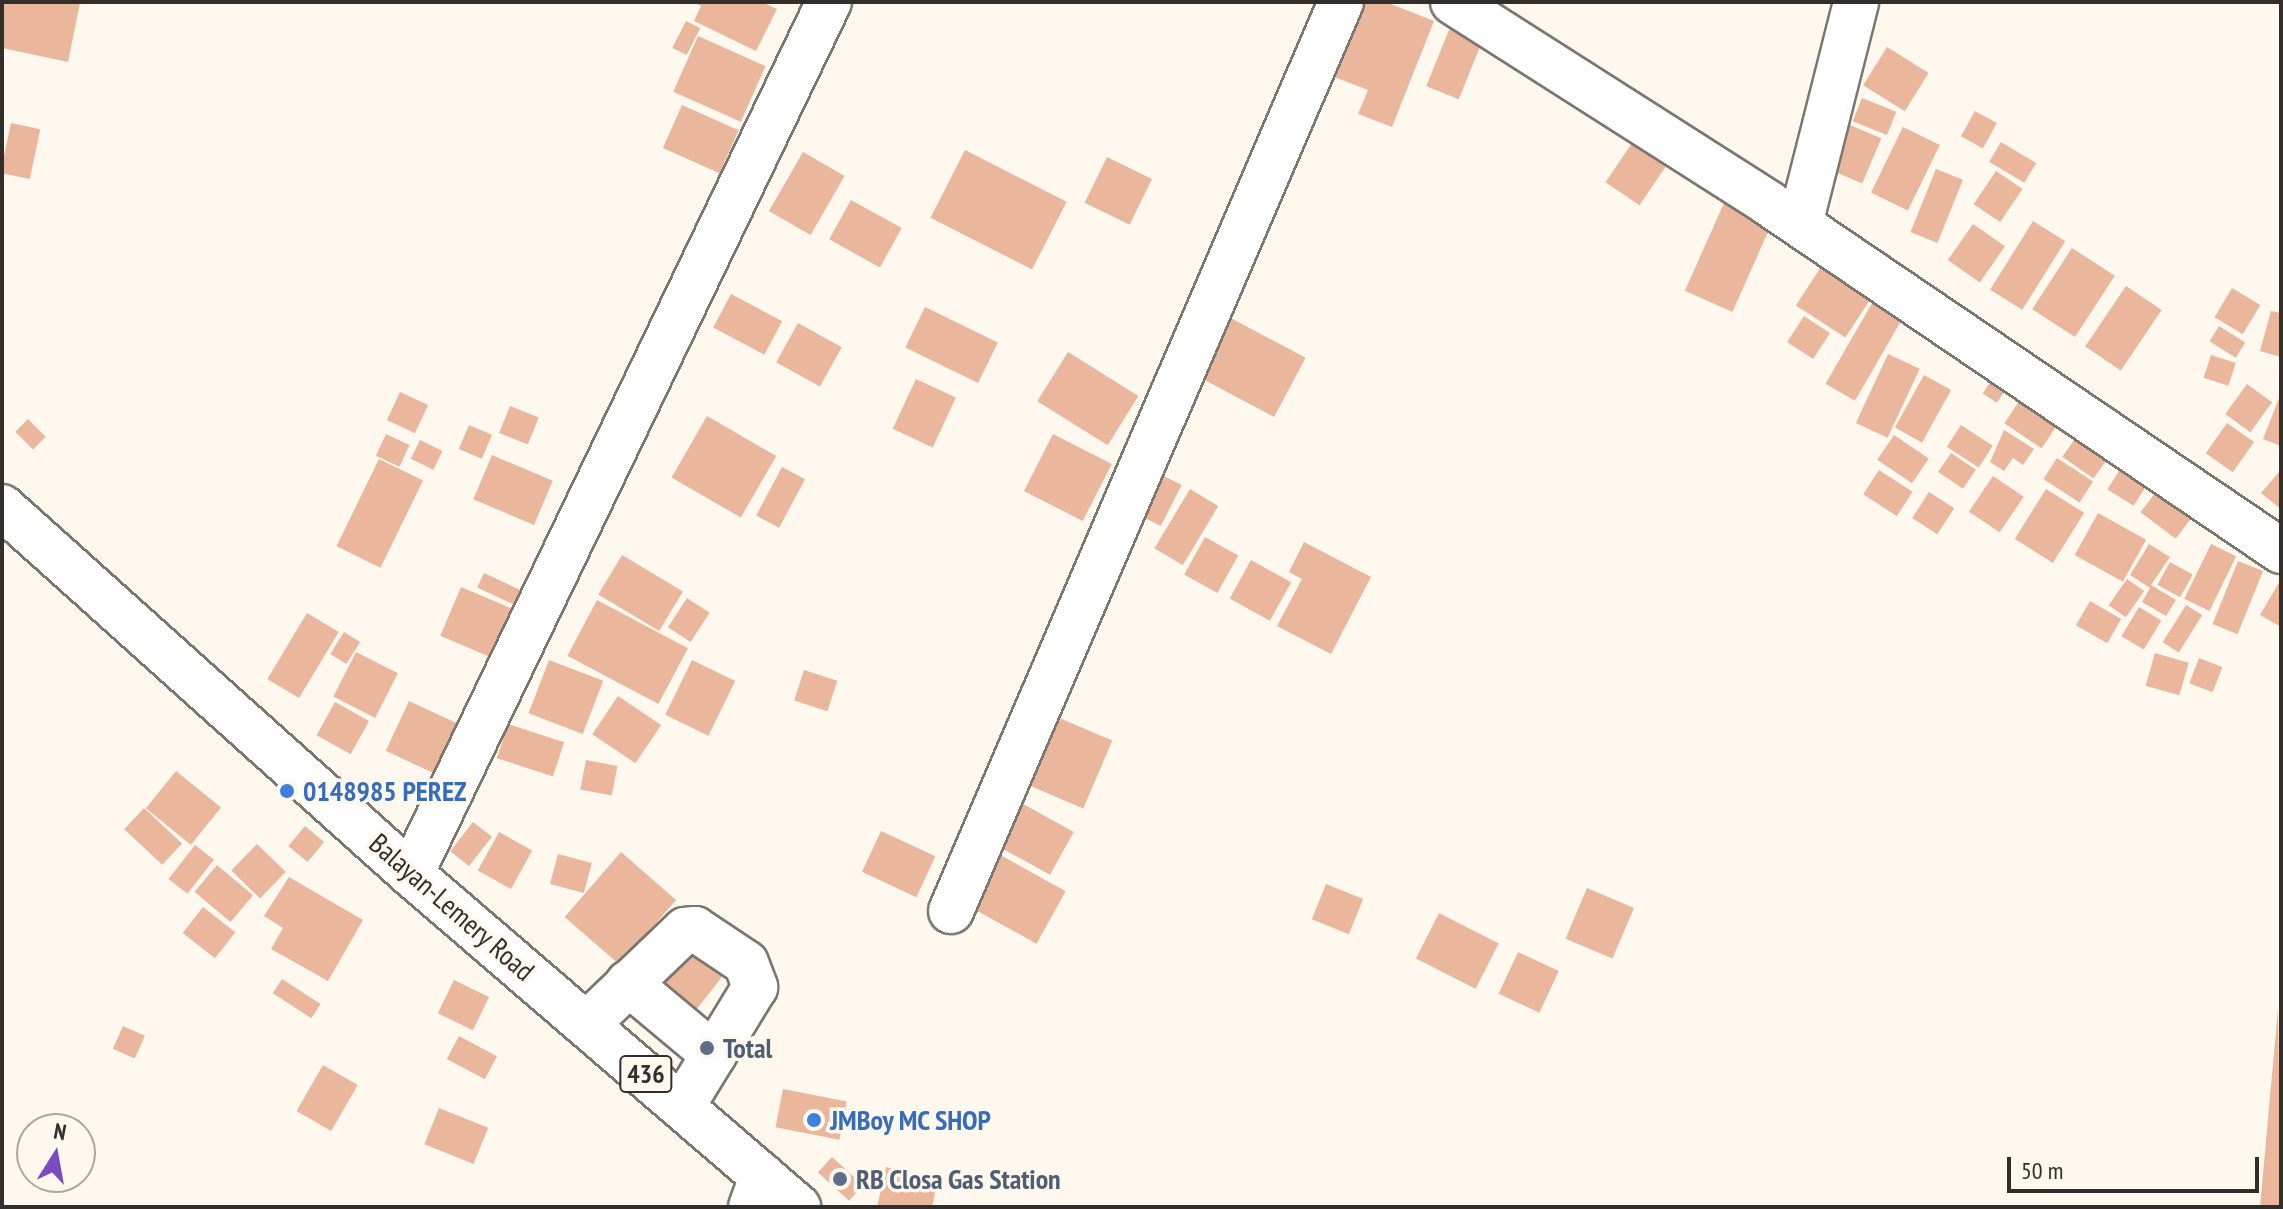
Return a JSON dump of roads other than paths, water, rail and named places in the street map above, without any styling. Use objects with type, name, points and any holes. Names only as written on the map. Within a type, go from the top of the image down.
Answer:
[{"type":"street","points":[[411,874],[829,2]]},
{"type":"street","points":[[951,911],[1341,2]]},
{"type":"street","points":[[1453,2],[1800,224],[2281,551]]},
{"type":"street","points":[[1800,224],[1856,2]]},
{"type":"street","name":"Balayan-Lemery Road","points":[[17,521],[411,874],[683,1105],[757,1191],[798,1207]]},
{"type":"street","points":[[587,1024],[685,930],[695,929],[746,963],[755,987],[683,1105]]},
{"type":"street","points":[[628,983],[714,1055]]},
{"type":"place","name":"0148985 PEREZ","points":[[287,791]]},
{"type":"place","name":"Total","points":[[707,1048]]},
{"type":"place","name":"JMBoy MC SHOP","points":[[814,1120]]},
{"type":"place","name":"RB Closa Gas Station","points":[[840,1179]]}]
